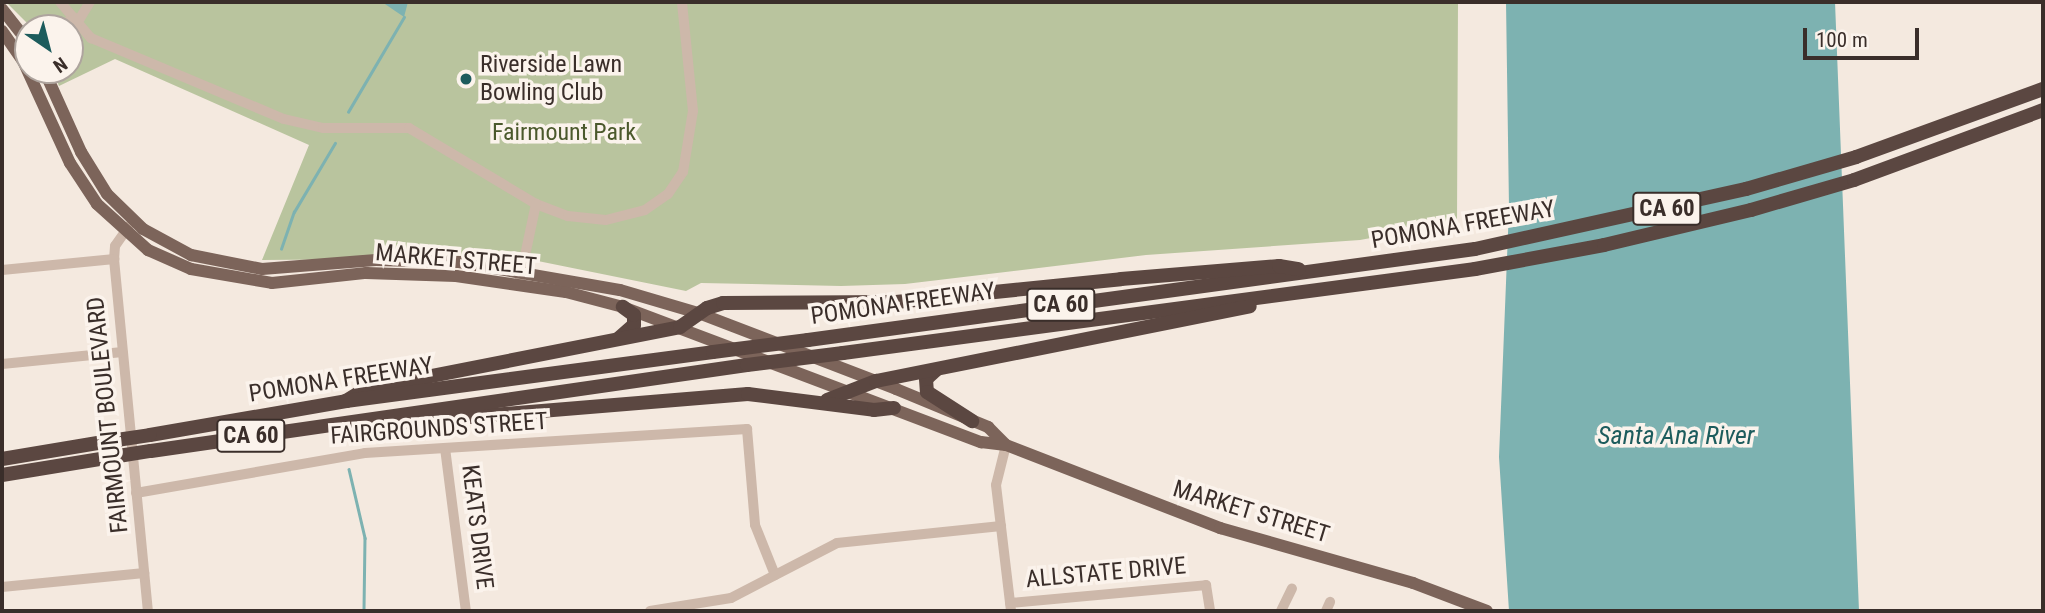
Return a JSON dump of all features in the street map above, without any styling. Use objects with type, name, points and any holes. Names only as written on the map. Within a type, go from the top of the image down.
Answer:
[{"type":"highway","name":"POMONA FREEWAY","points":[[2,458],[346,401],[1475,249],[1679,206],[1856,157],[2043,89]]},
{"type":"highway","name":"POMONA FREEWAY","points":[[2,475],[350,420],[1475,269],[1739,213],[1854,180],[2043,110]]},
{"type":"highway","points":[[346,401],[365,389],[680,327],[723,303],[896,302],[1279,266],[1314,272]]},
{"type":"highway","points":[[823,401],[876,382],[1228,312],[1309,291]]},
{"type":"highway","points":[[616,339],[635,325],[634,315],[623,307]]},
{"type":"highway","points":[[936,370],[926,379],[927,392],[972,421]]},
{"type":"highway","points":[[350,420],[373,425],[748,394],[823,401],[874,410],[894,408]]},
{"type":"main road","name":"MARKET STREET","points":[[2,9],[14,29]]},
{"type":"main road","name":"MARKET STREET","points":[[36,84],[78,178],[124,232],[148,250],[191,270],[244,282],[410,273],[519,285],[623,307],[982,442],[1006,445],[1220,528],[1413,583],[1486,611]]},
{"type":"main road","name":"MARKET STREET","points":[[51,84],[90,169],[132,220],[175,248],[229,266],[262,269],[403,260],[521,271],[620,290],[701,314],[876,382],[988,427],[1006,445]]},
{"type":"street","points":[[60,2],[74,14]]},
{"type":"street","points":[[84,27],[91,38],[284,119],[334,128],[409,128],[536,204],[568,216],[606,220],[645,210],[668,194],[683,172],[693,111],[682,2]]},
{"type":"street","points":[[519,285],[536,204]]},
{"type":"street","name":"FAIRMOUNT BOULEVARD","points":[[132,220],[124,232],[114,259],[148,611]]},
{"type":"street","points":[[2,270],[114,259]]},
{"type":"street","points":[[2,364],[122,352]]},
{"type":"street","name":"FAIRGROUNDS STREET","points":[[136,493],[365,453],[747,429],[755,525],[775,575]]},
{"type":"street","points":[[1006,445],[996,475],[1011,607]]},
{"type":"street","name":"KEATS DRIVE","points":[[445,448],[466,611]]},
{"type":"street","points":[[650,611],[731,598],[837,543],[1001,526]]},
{"type":"street","points":[[2,587],[144,573]]},
{"type":"street","name":"ALLSTATE DRIVE","points":[[1011,607],[1206,585],[1210,611]]},
{"type":"street","points":[[1281,611],[1292,588]]},
{"type":"green space","name":"Fairmount Park","points":[[6,2],[1458,2],[1457,222],[1360,240],[1146,255],[905,284],[841,286],[701,283],[686,291],[523,258],[262,260],[309,145],[115,59],[84,74],[84,14],[18,14]]},
{"type":"water","points":[[382,2],[408,2],[404,17]]},
{"type":"water","name":"Santa Ana River","points":[[1506,2],[1835,2],[1859,611],[1509,611],[1499,457],[1509,208]]},
{"type":"waterway","points":[[348,112],[404,17]]},
{"type":"waterway","points":[[281,249],[294,212],[335,143]]},
{"type":"waterway","points":[[349,469],[365,538],[364,611]]},
{"type":"place","name":"Riverside Lawn Bowling Club","points":[[466,79]]}]
